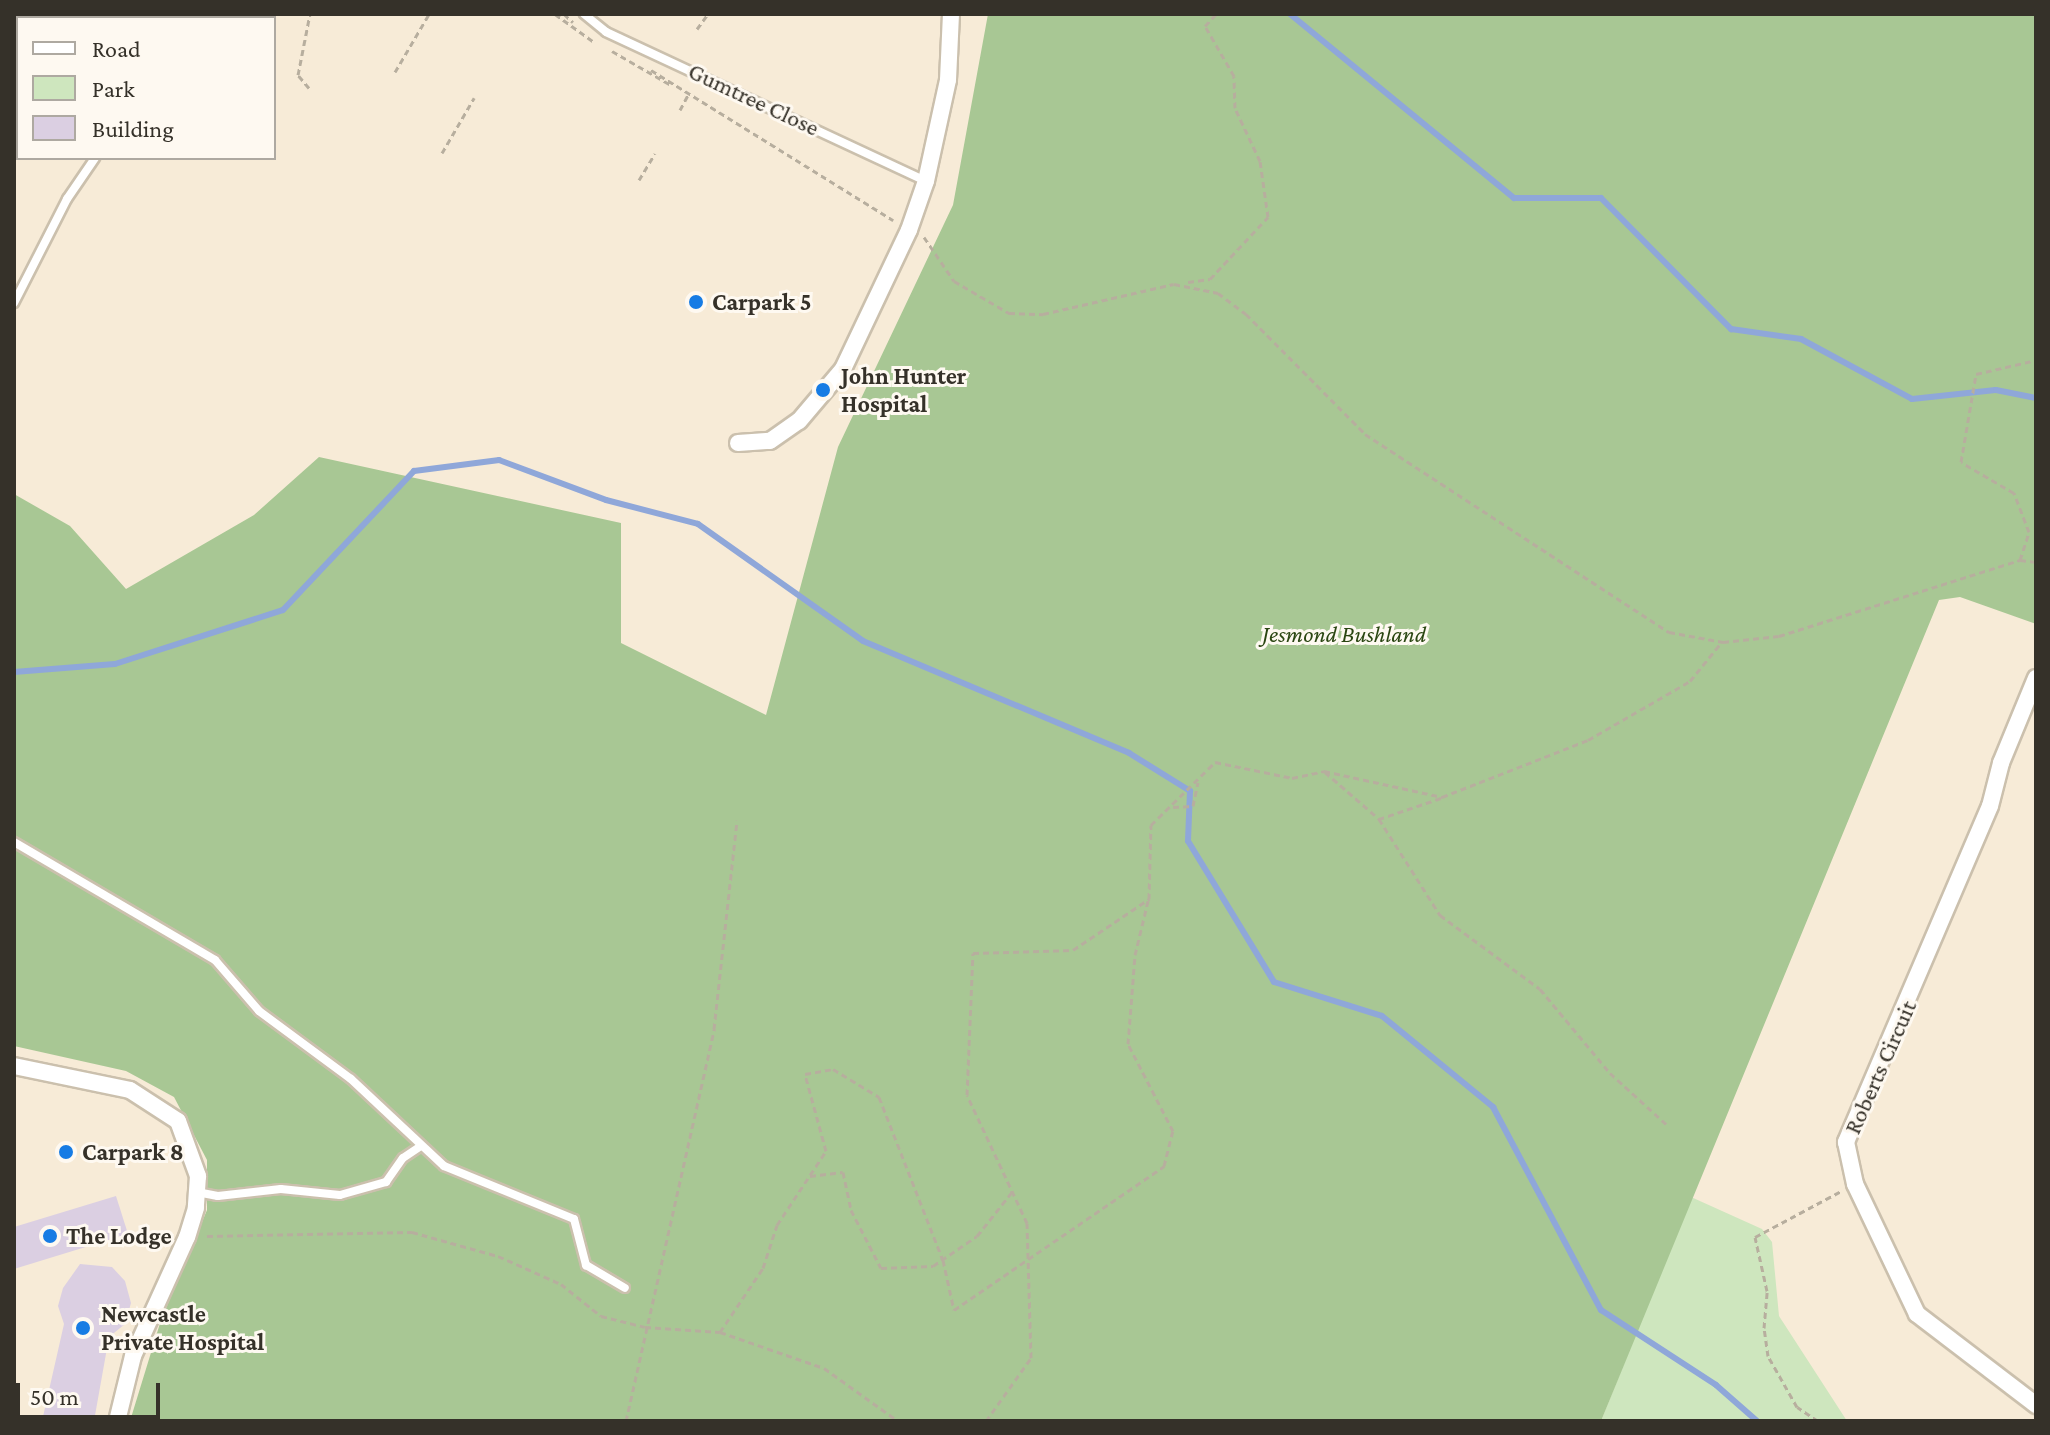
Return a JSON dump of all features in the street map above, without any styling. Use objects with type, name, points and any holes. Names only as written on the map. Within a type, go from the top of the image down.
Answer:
[{"type":"street","points":[[738,443],[770,441],[799,421],[843,369],[917,233],[948,80],[951,14]]},
{"type":"street","name":"Roberts Circuit","points":[[2036,678],[1978,835],[1850,1132],[1847,1155],[1855,1184],[1917,1314],[2036,1405]]},
{"type":"street","points":[[14,1066],[130,1090],[178,1121],[198,1176],[187,1237],[133,1356],[117,1421]]},
{"type":"lane","name":"Gumtree Close","points":[[584,14],[606,32],[926,181]]},
{"type":"lane","points":[[14,303],[67,199],[94,160]]},
{"type":"lane","points":[[14,842],[215,960],[259,1011],[351,1079],[444,1166],[574,1219],[586,1265],[625,1288]]},
{"type":"lane","points":[[197,1192],[218,1196],[281,1189],[340,1195],[386,1182],[403,1158],[421,1146]]},
{"type":"path","points":[[309,88],[298,75],[310,14]]},
{"type":"path","points":[[395,72],[429,14]]},
{"type":"path","points":[[697,29],[708,14]]},
{"type":"path","points":[[646,67],[917,233],[954,281],[1009,313],[1043,314],[1210,279],[1268,217],[1260,161],[1235,108],[1234,76],[1205,26],[1216,14]]},
{"type":"path","points":[[680,110],[689,95]]},
{"type":"path","points":[[442,153],[474,98]]},
{"type":"path","points":[[639,180],[655,153]]},
{"type":"path","points":[[917,233],[929,222]]},
{"type":"path","points":[[1187,283],[1233,302],[1365,434],[1669,632],[1723,642],[1779,636],[2020,560],[2036,562]]},
{"type":"path","points":[[2020,560],[2029,532],[2014,493],[1961,462],[1976,374],[2036,360]]},
{"type":"path","points":[[1379,819],[1588,740],[1690,681],[1723,642]]},
{"type":"path","points":[[720,1332],[763,1268],[777,1225],[826,1151],[805,1074],[833,1069],[879,1097],[943,1260],[954,1310],[1164,1166],[1173,1131],[1128,1044],[1135,955],[1149,899],[1151,825],[1173,807],[1215,762],[1292,778],[1324,771],[1442,797]]},
{"type":"path","points":[[1324,771],[1379,819],[1440,915],[1540,989],[1610,1073],[1666,1124]]},
{"type":"path","points":[[1173,807],[1193,806],[1199,781]]},
{"type":"path","points":[[626,1421],[714,1029],[737,820]]},
{"type":"path","points":[[986,1421],[1031,1358],[1027,1223],[967,1095],[973,953],[1073,950],[1149,899]]},
{"type":"path","points":[[807,1176],[843,1172],[851,1210],[881,1268],[933,1266],[977,1236],[1012,1192]]},
{"type":"path","points":[[1818,1421],[1797,1407],[1780,1384],[1768,1356],[1764,1328],[1767,1291],[1755,1237],[1855,1184]]},
{"type":"path","points":[[187,1237],[412,1232],[498,1256],[561,1284],[601,1316],[645,1327],[720,1332],[824,1368],[898,1421]]},
{"type":"green space","name":"Jesmond Bushland","points":[[988,14],[2036,14],[2036,624],[1960,597],[1939,600],[1601,1421],[130,1421],[161,1320],[207,1210],[207,1160],[174,1097],[126,1071],[14,1046],[14,494],[70,526],[126,589],[254,515],[319,457],[621,523],[621,643],[766,715],[838,447],[953,205]]},
{"type":"green space","points":[[1691,1197],[1762,1229],[1772,1242],[1779,1316],[1847,1421],[1601,1421]]},
{"type":"building","name":"The Lodge","points":[[116,1196],[128,1234],[14,1269],[14,1227]]},
{"type":"building","points":[[80,1264],[112,1267],[125,1281],[131,1303],[125,1324],[109,1337],[94,1421],[42,1421],[64,1324],[58,1306],[63,1288]]},
{"type":"waterway","points":[[1290,14],[1514,198],[1601,198],[1731,329],[1801,339],[1912,399],[1996,390],[2036,398]]},
{"type":"waterway","points":[[14,672],[115,664],[283,610],[414,471],[499,460],[606,500],[698,524],[863,641],[1129,753],[1190,791],[1188,841],[1274,982],[1382,1016],[1493,1107],[1601,1310],[1716,1385],[1757,1421]]},
{"type":"place","name":"Carpark 5","points":[[696,302]]},
{"type":"place","name":"John Hunter Hospital","points":[[823,390]]},
{"type":"place","name":"Carpark 8","points":[[66,1152]]},
{"type":"place","name":"The Lodge","points":[[50,1236]]},
{"type":"place","name":"Newcastle Private Hospital","points":[[83,1328]]}]
